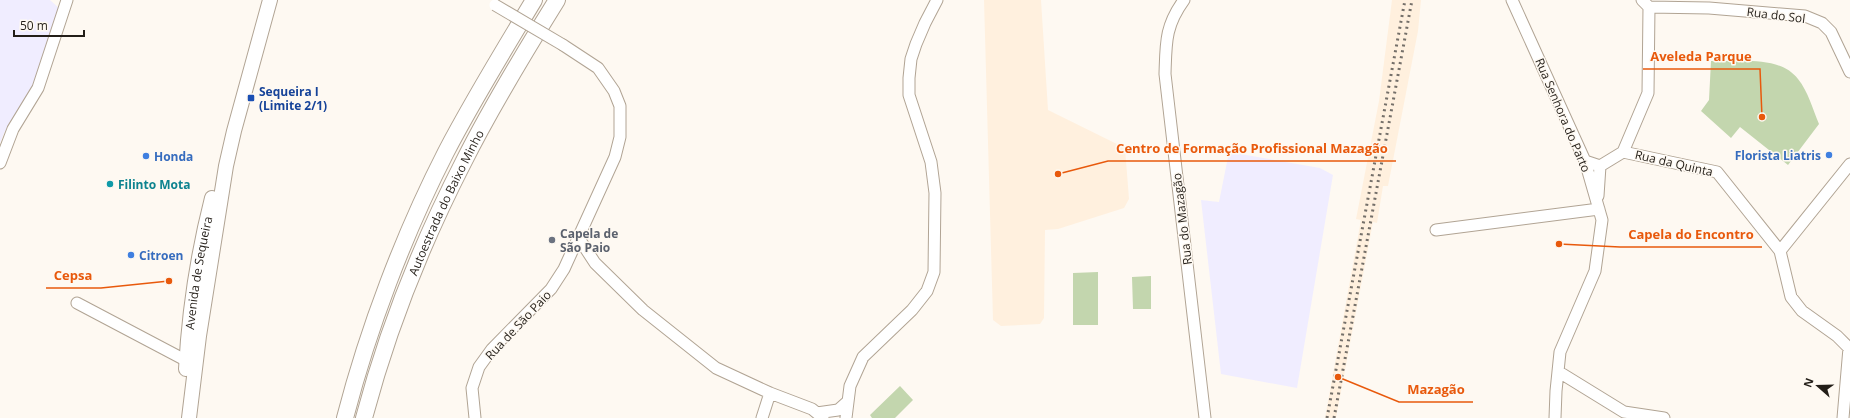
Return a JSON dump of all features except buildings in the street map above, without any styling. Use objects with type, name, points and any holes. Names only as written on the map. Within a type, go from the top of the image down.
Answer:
[{"type":"highway","name":"Autoestrada do Baixo Minho","points":[[345,418],[354,382],[382,301],[416,215],[446,152],[534,0]]},
{"type":"highway","name":"Autoestrada do Baixo Minho","points":[[364,418],[372,389],[399,313],[432,227],[463,162],[524,53],[557,0]]},
{"type":"main road","name":"Avenida de Sequeira","points":[[189,418],[203,308],[226,166],[234,131],[270,0]]},
{"type":"main road","name":"Avenida de Sequeira","points":[[184,418],[187,361],[202,241],[218,176],[234,131]]},
{"type":"street","points":[[0,163],[13,129],[38,88],[67,0]]},
{"type":"street","points":[[846,418],[847,402],[853,376],[863,357],[912,310],[928,291],[934,272],[935,193],[931,162],[909,95],[909,78],[911,59],[925,23],[937,0]]},
{"type":"street","name":"Rua Senhora do Parto","points":[[1512,0],[1585,161],[1602,220],[1596,271],[1560,352],[1555,418]]},
{"type":"street","name":"Rua do Mazagão","points":[[1179,1],[1167,34],[1165,74],[1205,418]]},
{"type":"street","name":"Rua de São Paio","points":[[475,418],[472,388],[479,367],[492,349],[551,289],[564,269],[615,157],[620,137],[620,106],[614,91],[598,68],[563,45],[491,3]]},
{"type":"street","points":[[1585,161],[1600,166],[1624,152],[1648,93],[1646,3]]},
{"type":"street","name":"Rua do Sol","points":[[1646,3],[1805,16],[1822,23],[1831,32],[1850,72]]},
{"type":"street","name":"Rua da Quinta","points":[[1624,152],[1717,172],[1780,251],[1791,296],[1802,311],[1837,336],[1849,348],[1843,418]]},
{"type":"street","points":[[1780,251],[1850,164]]},
{"type":"street","points":[[1436,230],[1598,206],[1600,166]]},
{"type":"street","points":[[578,237],[595,262],[643,310],[716,368],[820,415],[838,410],[847,402]]},
{"type":"street","points":[[77,303],[187,361]]},
{"type":"street","points":[[1559,372],[1620,415],[1664,418]]},
{"type":"street","points":[[762,418],[770,393]]},
{"type":"shaded area","points":[[0,0],[50,0],[60,9],[32,88],[4,133],[0,143]]},
{"type":"shaded area","points":[[984,0],[1041,0],[1048,110],[1125,148],[1129,199],[1124,208],[1058,229],[1045,230],[1044,318],[1040,324],[1001,326],[993,320]]},
{"type":"shaded area","points":[[1392,0],[1421,0],[1418,31],[1388,186],[1383,186],[1377,223],[1373,222],[1336,418],[1325,418],[1361,220],[1356,219],[1379,101]]},
{"type":"shaded area","points":[[1229,152],[1320,168],[1333,175],[1297,388],[1221,374],[1201,200],[1219,202]]},
{"type":"green space","points":[[1711,61],[1758,61],[1770,63],[1781,66],[1790,71],[1802,84],[1819,124],[1788,165],[1740,127],[1731,138],[1701,111],[1709,100]]},
{"type":"green space","points":[[1098,272],[1098,325],[1073,325],[1073,273]]},
{"type":"green space","points":[[1151,276],[1151,309],[1133,309],[1132,277]]},
{"type":"green space","points":[[900,386],[913,400],[895,418],[872,418],[870,415]]},
{"type":"railway","points":[[1327,418],[1405,0]]},
{"type":"railway","points":[[1334,418],[1412,0]]},
{"type":"place","name":"Sequeira I (Limite 2/1)","points":[[251,98]]},
{"type":"place","name":"Aveleda Parque","points":[[1762,117]]},
{"type":"place","name":"Florista Liatris","points":[[1829,155]]},
{"type":"place","name":"Honda","points":[[146,156]]},
{"type":"place","name":"Centro de Formação Profissional Mazagão","points":[[1058,174]]},
{"type":"place","name":"Filinto Mota","points":[[110,184]]},
{"type":"place","name":"Capela de São Paio","points":[[552,240]]},
{"type":"place","name":"Capela do Encontro","points":[[1559,244]]},
{"type":"place","name":"Citroen","points":[[131,255]]},
{"type":"place","name":"Cepsa","points":[[169,281]]},
{"type":"place","name":"Mazagão","points":[[1338,377]]}]
